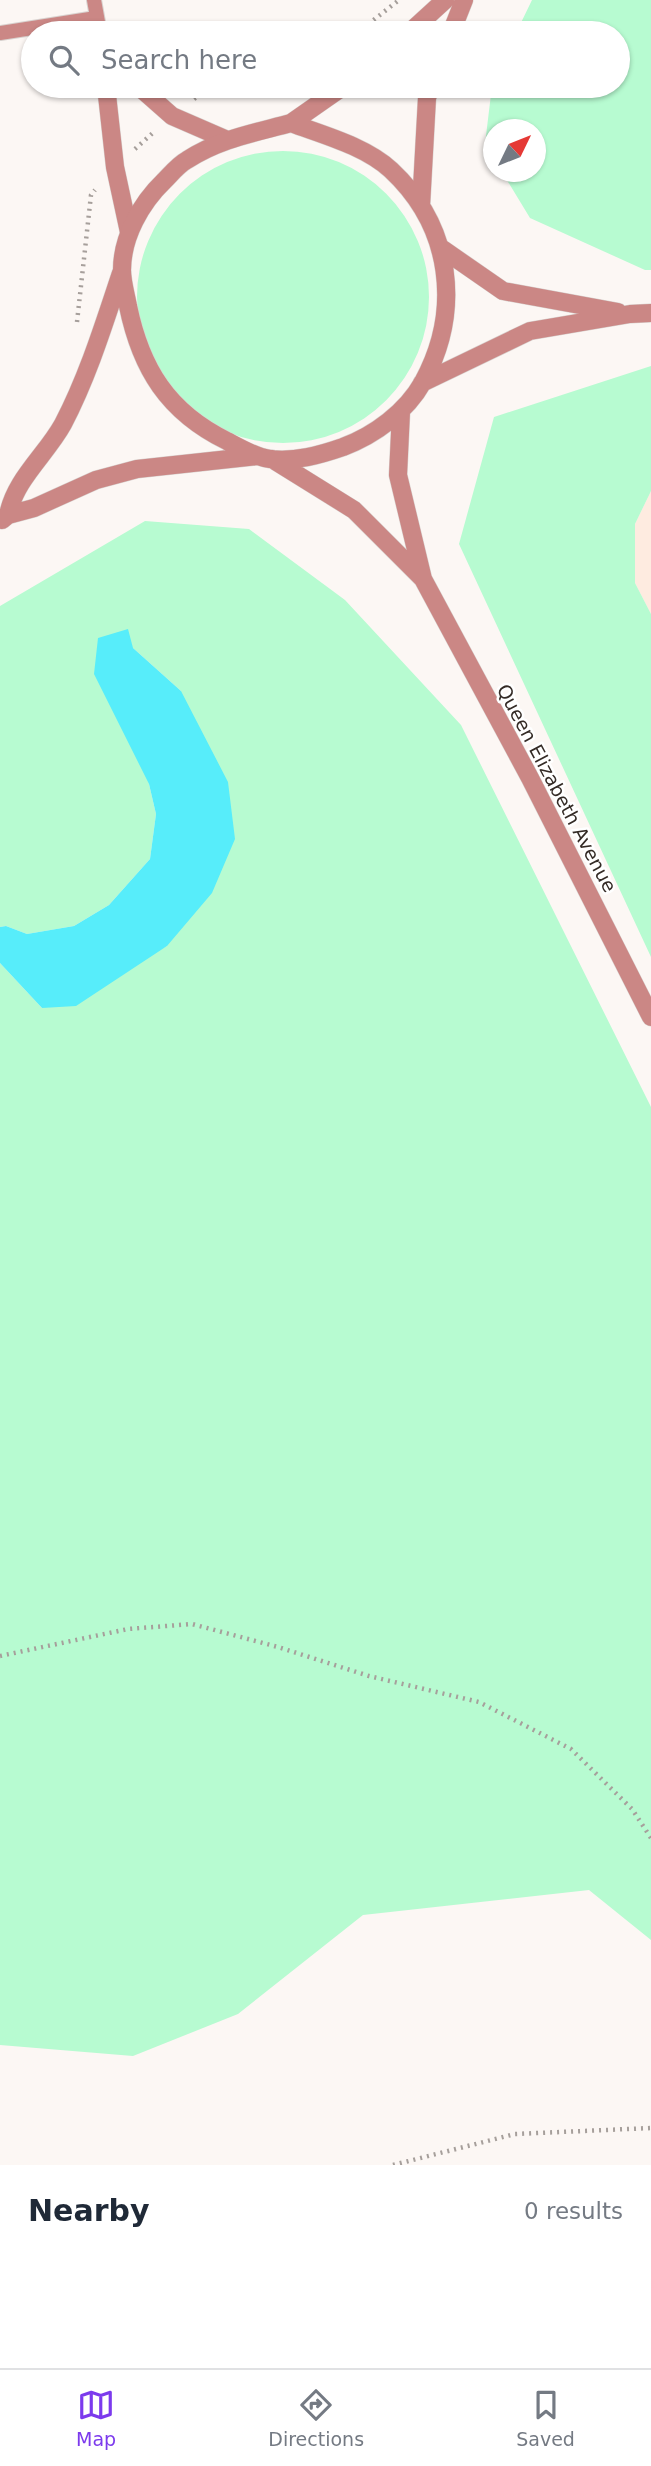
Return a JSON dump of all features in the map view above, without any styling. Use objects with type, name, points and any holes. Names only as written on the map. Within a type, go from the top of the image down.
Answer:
[{"type":"street","points":[[422,21],[445,0]]},
{"type":"street","points":[[456,21],[464,0]]},
{"type":"street","points":[[107,98],[115,167],[129,232]]},
{"type":"street","points":[[152,98],[172,116],[225,139]]},
{"type":"street","points":[[4,518],[17,488],[45,453],[63,423],[95,349],[122,270],[129,232],[152,193],[185,161],[225,139],[291,123],[327,98]]},
{"type":"street","points":[[421,206],[427,98]]},
{"type":"street","points":[[4,518],[34,508],[96,480],[136,469],[317,456],[359,441],[401,412],[422,383],[441,340],[448,294],[441,248],[421,206],[390,169],[348,143],[291,123]]},
{"type":"street","points":[[441,248],[503,291],[630,314]]},
{"type":"street","name":"Queen Elizabeth Avenue","points":[[122,270],[138,348],[156,381],[177,406],[216,436],[265,458],[354,510],[423,579]]},
{"type":"street","points":[[422,383],[530,331],[630,314],[651,313]]},
{"type":"street","name":"Queen Elizabeth Avenue","points":[[401,412],[398,475],[423,579],[530,778],[651,1017]]},
{"type":"lane","points":[[94,0],[97,21]]},
{"type":"lane","points":[[77,21],[96,18]]},
{"type":"lane","points":[[0,33],[21,30]]},
{"type":"path","points":[[373,21],[399,0]]},
{"type":"path","points":[[76,324],[91,195],[115,167]]},
{"type":"path","points":[[0,1656],[128,1629],[192,1624],[278,1647],[369,1676],[479,1702],[571,1749],[632,1809],[651,1838]]},
{"type":"path","points":[[393,2165],[514,2134],[651,2128]]},
{"type":"shaded area","points":[[651,491],[651,614],[635,583],[635,524]]},
{"type":"green space","points":[[532,0],[651,0],[651,270],[645,270],[530,218],[508,182],[546,182],[546,119],[488,119],[491,98],[630,98],[630,21],[522,21]]},
{"type":"green space","points":[[283,151],[325,157],[352,168],[376,184],[396,204],[412,228],[423,255],[429,297],[423,339],[412,366],[396,390],[376,410],[352,426],[325,437],[283,443],[241,437],[214,426],[190,410],[170,390],[154,366],[143,339],[137,297],[143,255],[154,228],[170,204],[190,184],[214,168],[241,157]]},
{"type":"green space","points":[[651,366],[651,491],[635,524],[635,583],[651,614],[651,957],[459,544],[494,417]]},
{"type":"green space","points":[[145,521],[249,529],[345,600],[461,725],[651,1107],[651,1940],[589,1890],[363,1915],[238,2014],[133,2056],[0,2045],[0,963],[42,1008],[167,946],[181,691],[133,648],[149,784],[156,814],[150,859],[109,905],[74,926],[27,934],[6,926],[0,927],[0,606]]},
{"type":"water","points":[[128,629],[133,648],[181,691],[228,782],[235,839],[212,893],[167,946],[76,1006],[42,1008],[0,963],[0,927],[6,926],[27,934],[74,926],[109,905],[150,859],[156,814],[149,784],[94,674],[98,638]]}]
